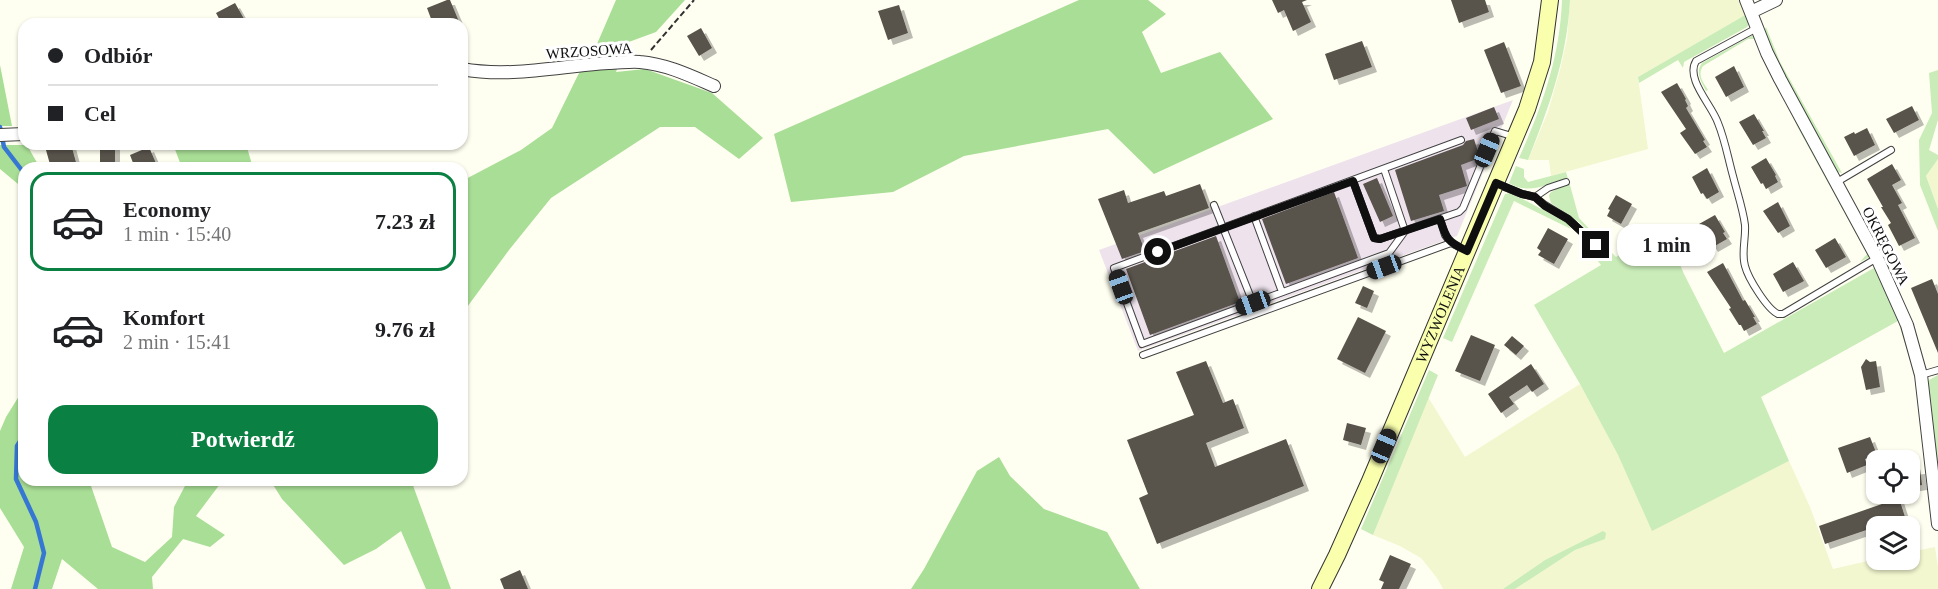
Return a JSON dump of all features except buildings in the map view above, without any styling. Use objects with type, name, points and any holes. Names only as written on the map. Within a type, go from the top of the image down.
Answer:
[{"type":"street","name":"WYZWOLENIA","points":[[1320,589],[1353,520],[1516,137],[1542,62],[1548,30],[1550,0]]},
{"type":"street","points":[[1749,6],[1776,0]]},
{"type":"street","name":"OKRĘGOWA","points":[[1749,6],[1780,79],[1877,258],[1907,325],[1921,375],[1938,524]]},
{"type":"street","name":"WRZOSOWA","points":[[468,70],[509,73],[581,65],[641,62],[680,71],[714,86]]},
{"type":"street","points":[[0,135],[18,134]]},
{"type":"lane","points":[[1757,28],[1696,61],[1692,70],[1695,80],[1719,123],[1743,214],[1745,235],[1743,255],[1749,276],[1769,307],[1778,314],[1783,314],[1877,258]]},
{"type":"lane","points":[[1353,181],[1374,238],[1380,239],[1452,216],[1463,208],[1496,131],[1516,137]]},
{"type":"lane","points":[[1405,231],[1389,253],[1142,344],[1114,268],[1461,140]]},
{"type":"lane","points":[[1837,182],[1891,150]]},
{"type":"lane","points":[[1384,169],[1405,231]]},
{"type":"lane","points":[[1535,197],[1548,188],[1566,182]]},
{"type":"lane","points":[[1496,183],[1535,197],[1545,206],[1568,219],[1596,245]]},
{"type":"lane","points":[[1214,205],[1253,303]]},
{"type":"lane","points":[[1254,216],[1282,292]]},
{"type":"lane","points":[[1440,219],[1450,243],[1467,251]]},
{"type":"lane","points":[[1143,355],[1450,243]]},
{"type":"lane","points":[[1921,375],[1938,370]]},
{"type":"path","points":[[641,62],[694,0]]},
{"type":"shaded area","points":[[1513,100],[1457,236],[1138,351],[1099,250]]},
{"type":"green space","points":[[616,0],[685,0],[656,32],[626,43],[616,72],[645,69],[712,93],[763,138],[739,159],[695,127],[660,127],[551,198],[468,306],[468,178],[521,150],[552,128],[578,75],[597,44]]},
{"type":"green space","points":[[1079,0],[1148,0],[1166,14],[1142,32],[1161,73],[1220,52],[1273,119],[1154,174],[1108,129],[964,156],[893,192],[791,202],[774,134]]},
{"type":"green space","points":[[1562,0],[1570,0],[1565,42],[1556,82],[1528,160],[1519,158],[1535,120],[1554,62]]},
{"type":"green space","points":[[1570,0],[1741,0],[1747,14],[1638,77],[1648,149],[1551,176],[1549,160],[1528,160],[1548,112],[1560,70],[1567,39]]},
{"type":"green space","points":[[1747,14],[1749,24],[1747,27],[1684,62],[1683,68],[1678,60],[1639,83],[1638,77]]},
{"type":"green space","points":[[1766,27],[1780,62],[1842,173],[1838,172],[1790,89],[1764,31]]},
{"type":"green space","points":[[1753,35],[1870,254],[1868,258],[1860,262],[1867,254],[1798,128],[1755,39],[1748,39],[1703,66],[1701,75],[1708,90],[1706,91],[1702,84],[1699,74],[1702,63]]},
{"type":"green space","points":[[0,65],[12,126],[0,126]]},
{"type":"green space","points":[[1938,70],[1938,120],[1929,150],[1938,155],[1938,159],[1926,176],[1938,209],[1938,231],[1920,185],[1919,140],[1932,113],[1929,73]]},
{"type":"green space","points":[[0,145],[18,145],[18,150],[30,150],[37,162],[18,162],[18,184],[0,169]]},
{"type":"green space","points":[[175,150],[248,150],[251,162],[180,162]]},
{"type":"green space","points":[[1938,159],[1938,209],[1926,176]]},
{"type":"green space","points":[[1516,166],[1524,169],[1524,177],[1528,182],[1566,172],[1568,179],[1538,187],[1523,188],[1509,183]]},
{"type":"green space","points":[[1570,185],[1579,218],[1616,257],[1665,229],[1684,274],[1724,353],[1874,268],[1900,319],[1914,365],[1912,366],[1898,321],[1761,397],[1789,461],[1652,531],[1618,455],[1534,305],[1601,265],[1594,256],[1604,246],[1580,223],[1551,203],[1550,193]]},
{"type":"green space","points":[[1511,193],[1566,222],[1571,229],[1514,201],[1452,342],[1443,338],[1505,194]]},
{"type":"green space","points":[[1429,370],[1438,375],[1373,535],[1361,529]]},
{"type":"green space","points":[[1938,375],[1938,474],[1928,384],[1929,380]]},
{"type":"green space","points":[[1580,384],[1618,455],[1652,530],[1789,461],[1810,507],[1833,569],[1866,561],[1866,570],[1920,570],[1920,550],[1935,547],[1938,589],[1515,589],[1575,550],[1604,539],[1603,532],[1545,560],[1503,589],[1443,589],[1421,558],[1373,535],[1428,397],[1465,457]]},
{"type":"green space","points":[[18,398],[18,486],[91,486],[112,547],[145,562],[172,537],[174,507],[185,486],[218,486],[196,516],[225,535],[210,547],[183,539],[152,577],[153,589],[98,589],[62,559],[52,589],[11,589],[24,547],[0,508],[0,431]]},
{"type":"green space","points":[[999,457],[1010,476],[1044,509],[1107,532],[1140,589],[911,589],[977,471]]},
{"type":"green space","points":[[274,486],[413,486],[451,589],[426,589],[401,531],[376,549],[344,565],[282,499]]},
{"type":"green space","points":[[1603,531],[1606,533],[1605,539],[1575,550],[1515,589],[1503,589],[1545,560]]},
{"type":"waterway","points":[[0,127],[4,147],[18,165]]},
{"type":"waterway","points":[[18,444],[16,479],[18,483]]},
{"type":"waterway","points":[[19,486],[36,522],[44,553],[35,589]]},
{"type":"route","points":[[1158,252],[1353,181],[1374,238],[1380,239],[1440,219],[1450,243],[1467,251],[1496,183],[1535,197],[1577,226],[1596,245]]}]
